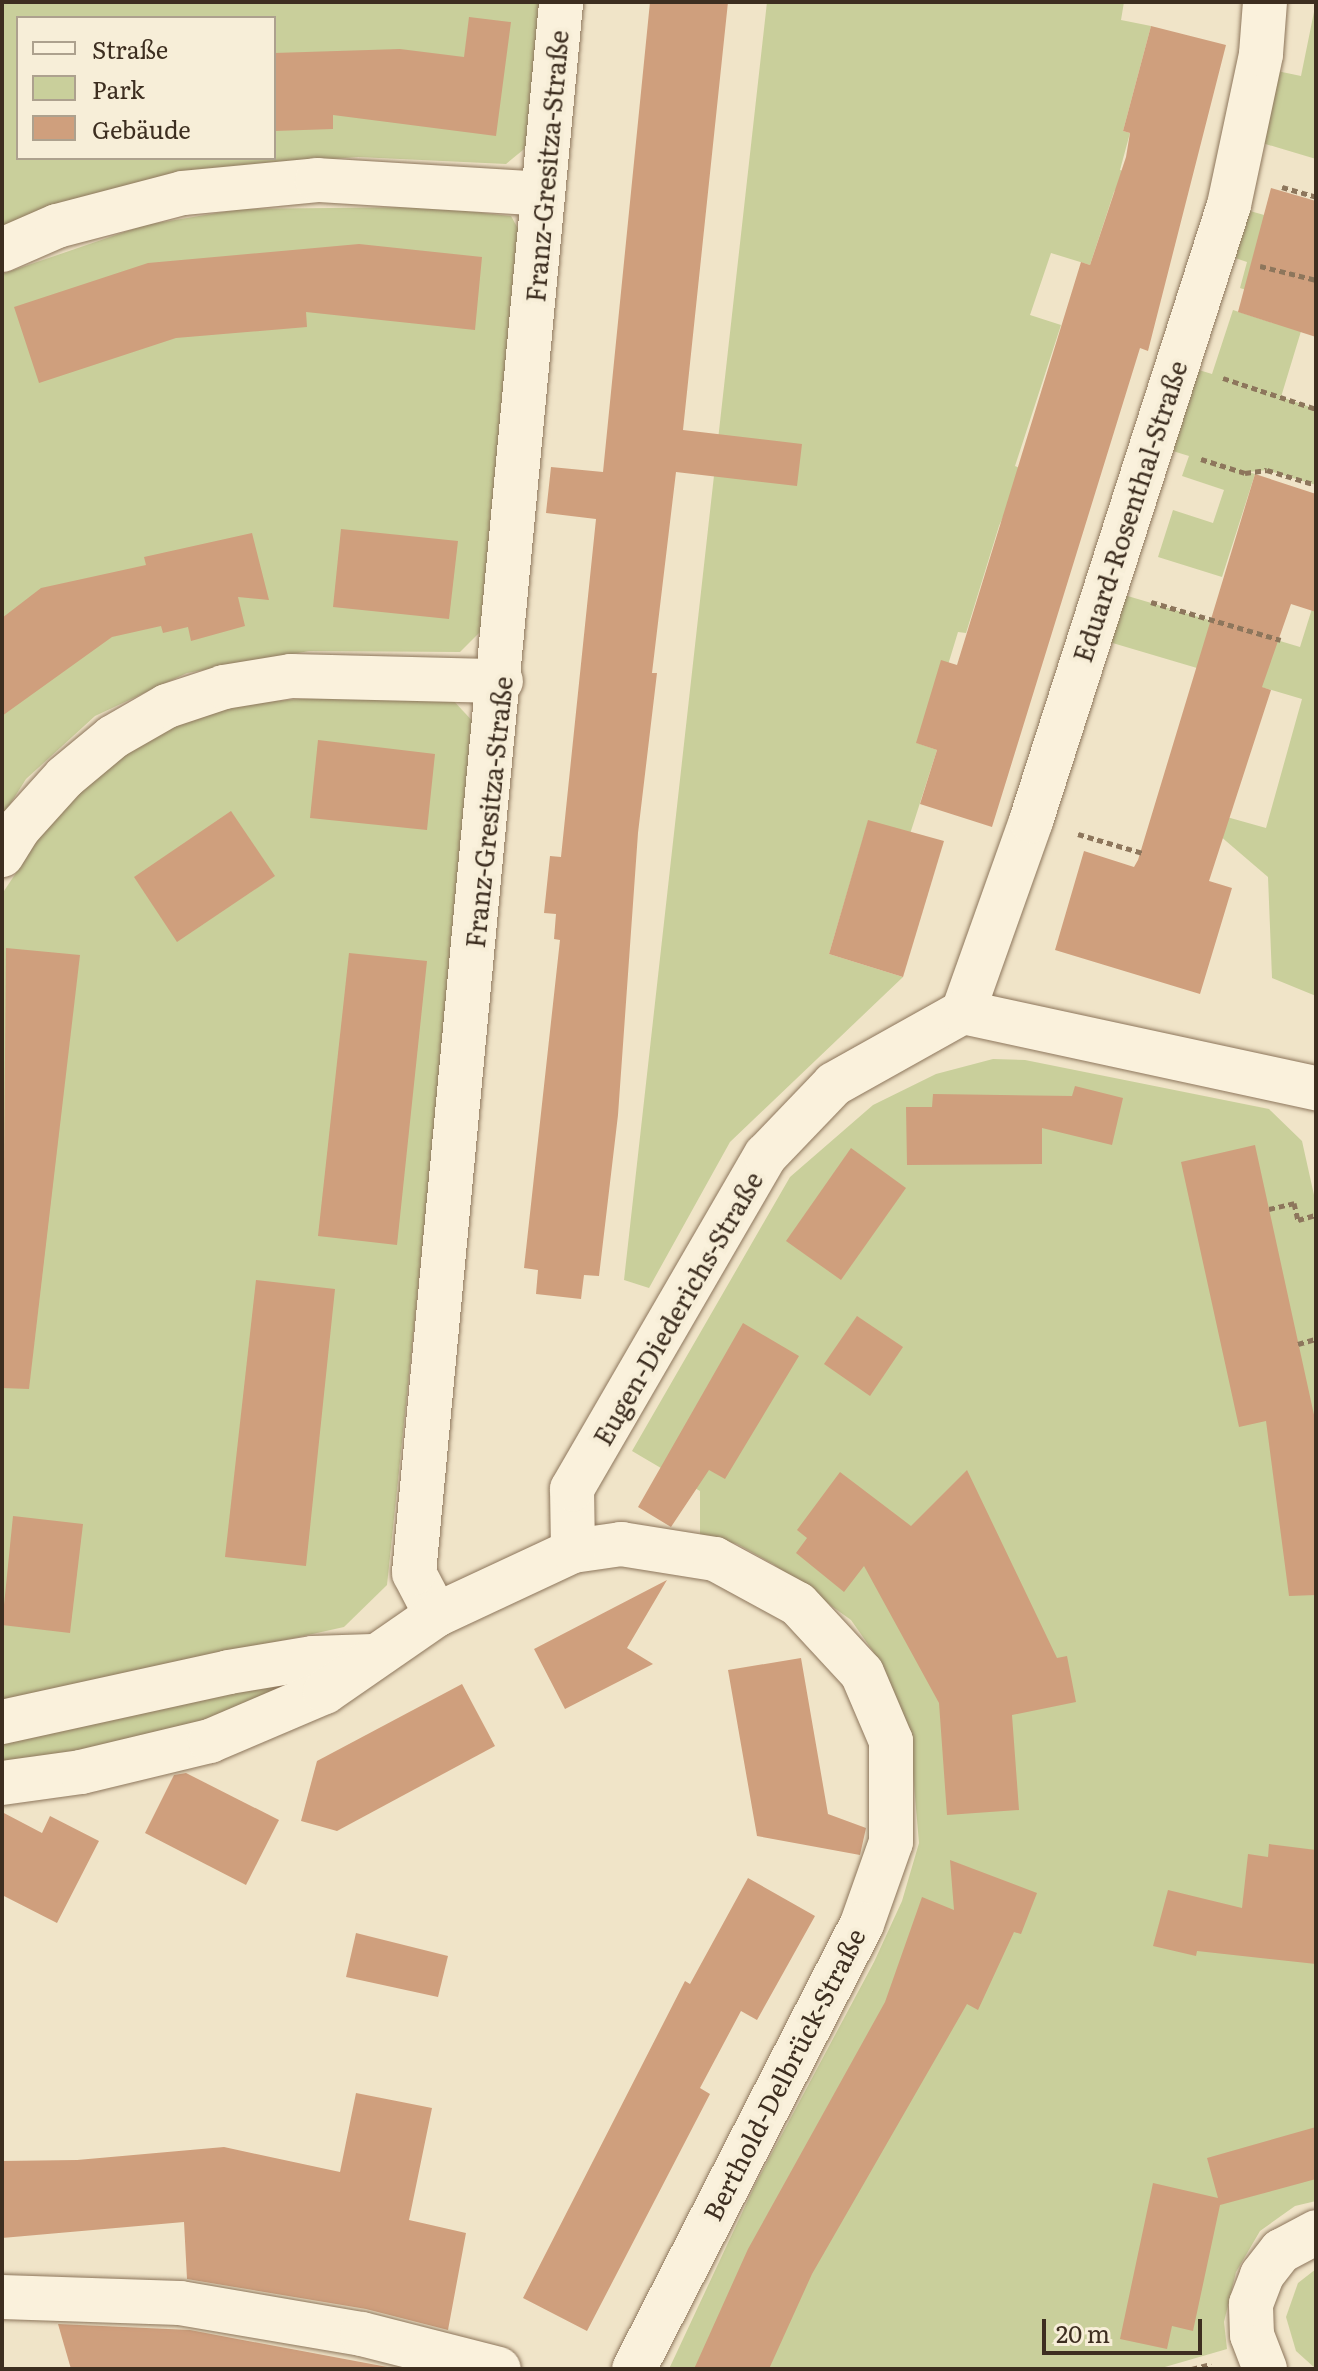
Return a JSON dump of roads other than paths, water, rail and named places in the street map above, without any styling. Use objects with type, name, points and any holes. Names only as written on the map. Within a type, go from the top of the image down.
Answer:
[{"type":"street","name":"Franz-Gresitza-Straße","points":[[436,1615],[414,1573],[501,681],[561,2]]},
{"type":"street","name":"Eduard-Rosenthal-Straße","points":[[963,1012],[1031,821],[1229,205],[1261,54],[1265,2]]},
{"type":"street","points":[[2,250],[57,226],[183,193],[317,180],[543,194]]},
{"type":"street","points":[[2,855],[18,829],[65,777],[113,737],[181,701],[224,687],[291,676],[501,681]]},
{"type":"street","points":[[963,1012],[1316,1088]]},
{"type":"street","name":"Eugen-Diederichs-Straße","points":[[573,1551],[572,1489],[766,1155],[834,1084],[963,1012]]},
{"type":"street","name":"Berthold-Delbrück-Straße","points":[[573,1551],[621,1544],[715,1559],[798,1604],[862,1673],[891,1741],[891,1842],[862,1924],[634,2369]]},
{"type":"street","points":[[2,1783],[81,1772],[210,1741],[325,1692],[436,1615],[573,1551]]},
{"type":"street","points":[[2,1722],[229,1672],[313,1658],[373,1656]]},
{"type":"street","points":[[1265,2369],[1252,2335],[1251,2304],[1262,2275],[1281,2251],[1316,2232]]},
{"type":"street","points":[[2,2297],[180,2303],[362,2334],[499,2369]]}]
